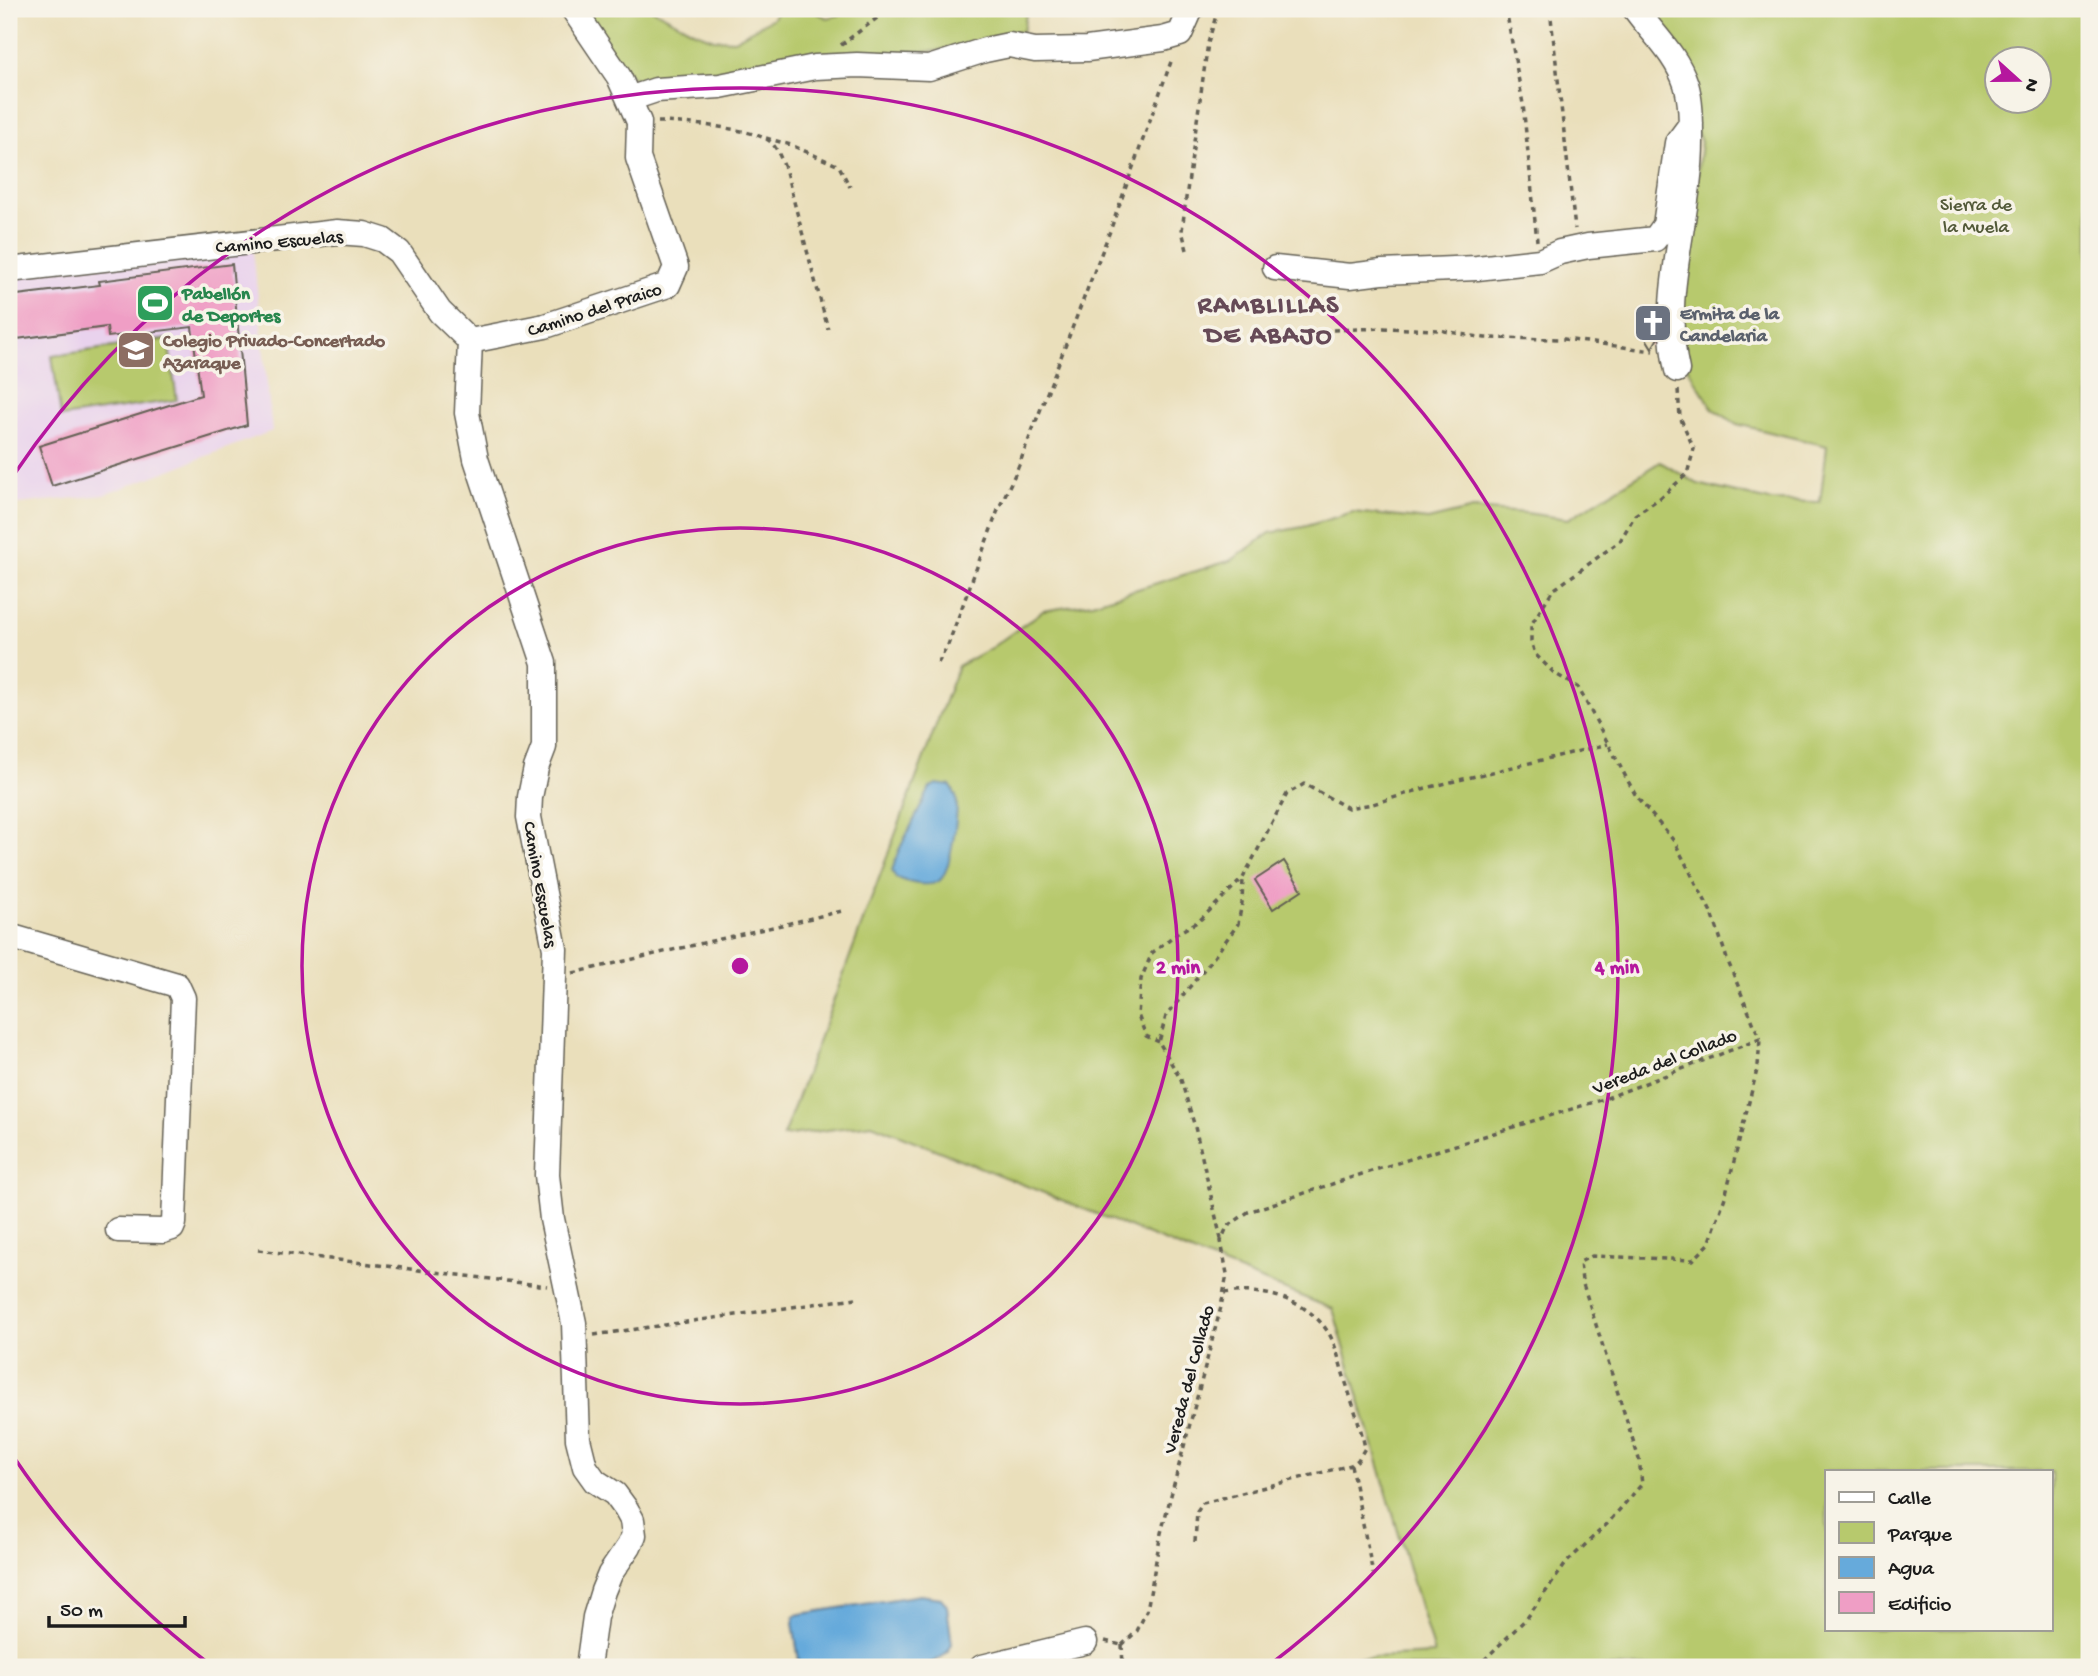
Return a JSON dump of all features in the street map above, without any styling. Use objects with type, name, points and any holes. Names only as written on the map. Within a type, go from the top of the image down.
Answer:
[{"type":"street","name":"Camino del Praico","points":[[470,341],[545,326],[668,285],[676,267],[638,158],[639,122],[619,77],[573,9]]},
{"type":"street","points":[[629,99],[656,90],[720,86],[815,67],[857,65],[929,68],[1009,45],[1035,50],[1087,49],[1163,39],[1180,34],[1191,9]]},
{"type":"street","points":[[1635,9],[1672,54],[1685,82],[1691,106],[1691,153],[1686,213],[1676,267],[1671,321],[1675,361]]},
{"type":"street","points":[[1275,268],[1350,276],[1477,268],[1540,261],[1577,248],[1656,239],[1665,225],[1677,143],[1691,124]]},
{"type":"street","name":"Camino Escuelas","points":[[9,270],[337,232],[365,234],[383,240],[399,252],[440,312],[470,341],[467,412],[476,459],[544,663],[544,747],[532,788],[529,817],[555,949],[547,1175],[552,1219],[575,1337],[578,1439],[585,1467],[595,1481],[621,1501],[632,1520],[634,1535],[610,1574],[603,1591],[595,1617],[588,1667]]},
{"type":"street","points":[[9,936],[177,985],[181,990],[174,1223],[172,1228],[163,1231],[118,1230]]},
{"type":"street","points":[[982,1667],[1086,1642]]},
{"type":"path","points":[[815,67],[889,9]]},
{"type":"path","points":[[1187,250],[1182,231],[1186,198],[1208,43],[1218,9]]},
{"type":"path","points":[[1506,9],[1523,104],[1533,220],[1540,261]]},
{"type":"path","points":[[1550,9],[1577,248]]},
{"type":"path","points":[[938,663],[948,645],[998,510],[1017,470],[1110,231],[1164,86],[1180,34]]},
{"type":"path","points":[[639,122],[680,122],[764,137],[791,145],[839,166],[850,187]]},
{"type":"path","points":[[764,137],[773,144],[785,168],[828,329]]},
{"type":"path","points":[[1333,330],[1438,330],[1485,338],[1564,339],[1675,361]]},
{"type":"path","name":"Vereda del Collado","points":[[1123,1667],[1122,1645],[1137,1630],[1147,1610],[1160,1533],[1224,1293],[1227,1274],[1221,1241],[1227,1227],[1248,1212],[1604,1099],[1760,1039],[1707,905],[1674,842],[1636,796],[1577,687],[1554,673],[1535,654],[1531,641],[1531,625],[1552,591],[1620,541],[1635,515],[1660,498],[1687,474],[1694,449],[1680,417],[1675,361]]},
{"type":"path","points":[[1221,1241],[1195,1127],[1181,1080],[1159,1042],[1146,1036],[1138,1015],[1141,979],[1152,953],[1176,934],[1199,921],[1243,878],[1287,794],[1304,783],[1348,808],[1608,744]]},
{"type":"path","points":[[1159,1042],[1166,1016],[1238,924],[1243,878]]},
{"type":"path","points":[[554,977],[842,911]]},
{"type":"path","points":[[1477,1667],[1527,1618],[1567,1562],[1607,1524],[1642,1484],[1639,1459],[1582,1281],[1580,1262],[1591,1256],[1693,1260],[1709,1244],[1746,1120],[1758,1066],[1760,1039]]},
{"type":"path","points":[[258,1250],[538,1287],[565,1280]]},
{"type":"path","points":[[1195,1542],[1197,1512],[1203,1503],[1351,1465],[1365,1448],[1334,1342],[1322,1325],[1306,1308],[1287,1299],[1255,1290],[1224,1293]]},
{"type":"path","points":[[575,1337],[856,1298]]},
{"type":"path","points":[[1351,1465],[1373,1574]]},
{"type":"shaded area","name":"Colegio Privado-Concertado Azaraque","points":[[252,241],[272,431],[104,495],[9,505],[9,270]]},
{"type":"green space","points":[[583,9],[652,9],[714,39],[734,40],[773,18],[778,9],[810,9],[827,18],[865,9],[1027,9],[1023,31],[936,51],[872,54],[643,84],[618,62]]},
{"type":"green space","name":"Sierra de la Muela","points":[[1646,9],[2089,9],[2089,1667],[1172,1667],[1434,1654],[1333,1309],[872,1124],[783,1136],[958,666],[991,648],[1043,611],[1092,603],[1232,560],[1270,533],[1303,527],[1353,512],[1428,520],[1473,509],[1568,519],[1660,462],[1698,484],[1770,501],[1820,502],[1827,446],[1737,424],[1713,409],[1685,364],[1680,324],[1701,142]]},
{"type":"green space","points":[[168,339],[177,400],[61,417],[52,356]]},
{"type":"water","points":[[936,784],[951,786],[957,804],[953,841],[943,876],[939,881],[929,884],[896,878],[892,871],[898,852],[930,788]]},
{"type":"water","points":[[920,1595],[941,1598],[947,1606],[952,1644],[939,1659],[904,1667],[800,1667],[793,1623],[795,1615]]},
{"type":"building","points":[[232,264],[247,425],[52,486],[39,446],[201,395],[192,327],[108,337],[107,327],[9,340],[9,296]]},
{"type":"building","name":"Ermita de la Candelaria","points":[[1645,309],[1657,310],[1658,338],[1652,348],[1641,330]]},
{"type":"building","points":[[1284,861],[1302,890],[1273,909],[1255,880]]},
{"type":"place","name":"Pabellón de Deportes","points":[[155,303]]},
{"type":"place","name":"Ermita de la Candelaria","points":[[1653,323]]},
{"type":"place","name":"Colegio Privado-Concertado Azaraque","points":[[136,350]]},
{"type":"district","name":"RAMBLILLAS DE ABAJO","points":[[1269,318]]}]
